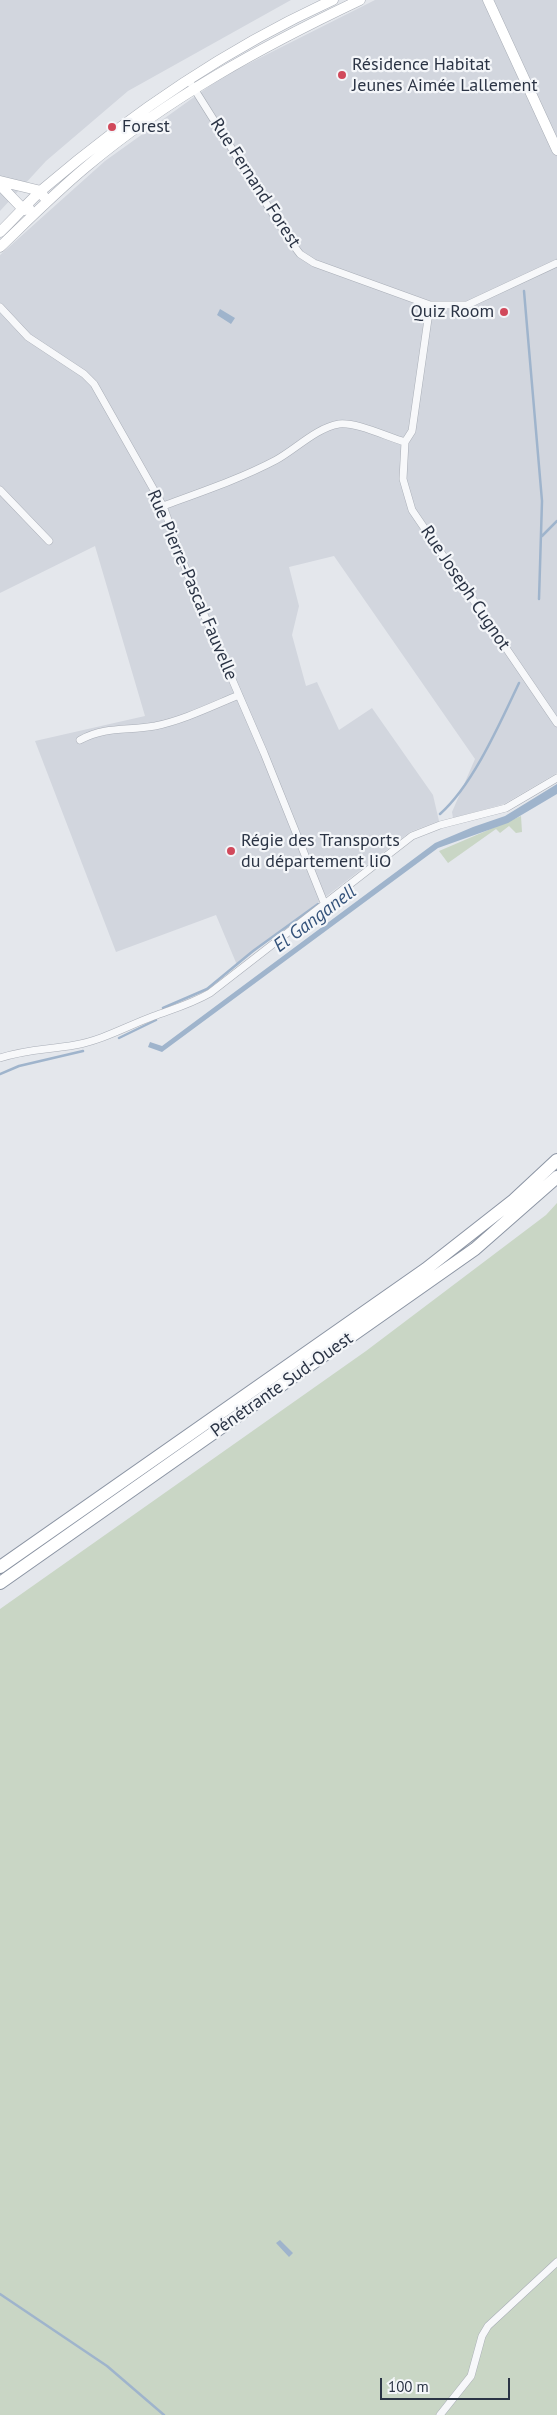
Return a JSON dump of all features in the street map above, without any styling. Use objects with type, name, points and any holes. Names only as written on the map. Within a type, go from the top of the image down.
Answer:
[{"type":"highway","points":[[0,1567],[426,1269],[514,1200],[557,1160]]},
{"type":"highway","name":"Pénétrante Sud-Ouest","points":[[0,1583],[475,1249],[557,1177]]},
{"type":"main road","points":[[0,232],[41,191],[111,133],[188,79],[310,10],[333,0]]},
{"type":"main road","points":[[0,247],[87,166],[194,89],[264,47],[360,0]]},
{"type":"main road","points":[[488,0],[556,151]]},
{"type":"main road","points":[[310,10],[316,21]]},
{"type":"main road","points":[[0,181],[41,191]]},
{"type":"main road","points":[[0,185],[24,210]]},
{"type":"main road","points":[[41,191],[46,203]]},
{"type":"main road","points":[[24,210],[46,203]]},
{"type":"street","name":"Rue Fernand Forest","points":[[188,79],[288,238],[300,254],[314,263],[430,305],[467,305],[557,263]]},
{"type":"street","points":[[163,506],[233,480],[276,459],[324,430],[339,424],[353,425],[405,442],[412,431],[430,305]]},
{"type":"street","name":"Rue Pierre-Pascal Fauvelle","points":[[0,307],[28,337],[84,374],[94,384],[163,506],[193,589],[239,695],[325,905]]},
{"type":"street","name":"Rue Joseph Cugnot","points":[[405,442],[404,479],[412,510],[557,723]]},
{"type":"street","points":[[0,490],[49,541]]},
{"type":"street","points":[[80,740],[95,732],[155,726],[196,713],[239,695]]},
{"type":"street","points":[[0,1058],[31,1049],[74,1045],[100,1039],[153,1016],[191,1005],[210,993],[412,836],[440,825],[500,811],[557,778]]},
{"type":"street","points":[[440,2415],[471,2376],[482,2336],[488,2326],[557,2262]]},
{"type":"shaded area","points":[[0,0],[291,0],[128,91],[46,161],[0,211]]},
{"type":"shaded area","points":[[375,0],[557,0],[557,773],[504,804],[453,818],[452,812],[475,759],[334,556],[289,567],[299,606],[292,635],[306,686],[317,682],[339,730],[372,708],[433,795],[439,821],[410,832],[237,965],[216,915],[116,952],[35,741],[145,716],[95,546],[0,593],[0,255],[105,161],[222,77]]},
{"type":"green space","points":[[521,816],[522,832],[516,833],[509,826],[500,833],[496,829],[448,863],[439,851]]},
{"type":"green space","points":[[557,1203],[557,2415],[0,2415],[0,1609],[366,1351],[546,1215]]},
{"type":"water","points":[[220,309],[235,318],[231,324],[217,315]]},
{"type":"water","points":[[557,784],[557,794],[508,823],[438,848],[162,1052],[148,1047],[150,1042],[162,1046],[435,843],[505,816]]},
{"type":"water","points":[[280,2240],[293,2253],[289,2257],[276,2243]]},
{"type":"waterway","points":[[524,291],[542,501],[539,599]]},
{"type":"waterway","points":[[542,536],[557,521]]},
{"type":"waterway","points":[[440,814],[464,787],[485,753],[519,683]]},
{"type":"waterway","points":[[163,1008],[207,989],[253,951],[318,904]]},
{"type":"waterway","points":[[119,1038],[156,1020]]},
{"type":"waterway","name":"El Ganganell","points":[[0,1074],[19,1066],[83,1051]]},
{"type":"waterway","points":[[0,2294],[107,2366],[164,2415]]},
{"type":"place","name":"Résidence Habitat Jeunes Aimée Lallement","points":[[342,75]]},
{"type":"place","name":"Forest","points":[[112,127]]},
{"type":"place","name":"Quiz Room","points":[[504,312]]},
{"type":"place","name":"Régie des Transports du département liO","points":[[231,851]]}]
